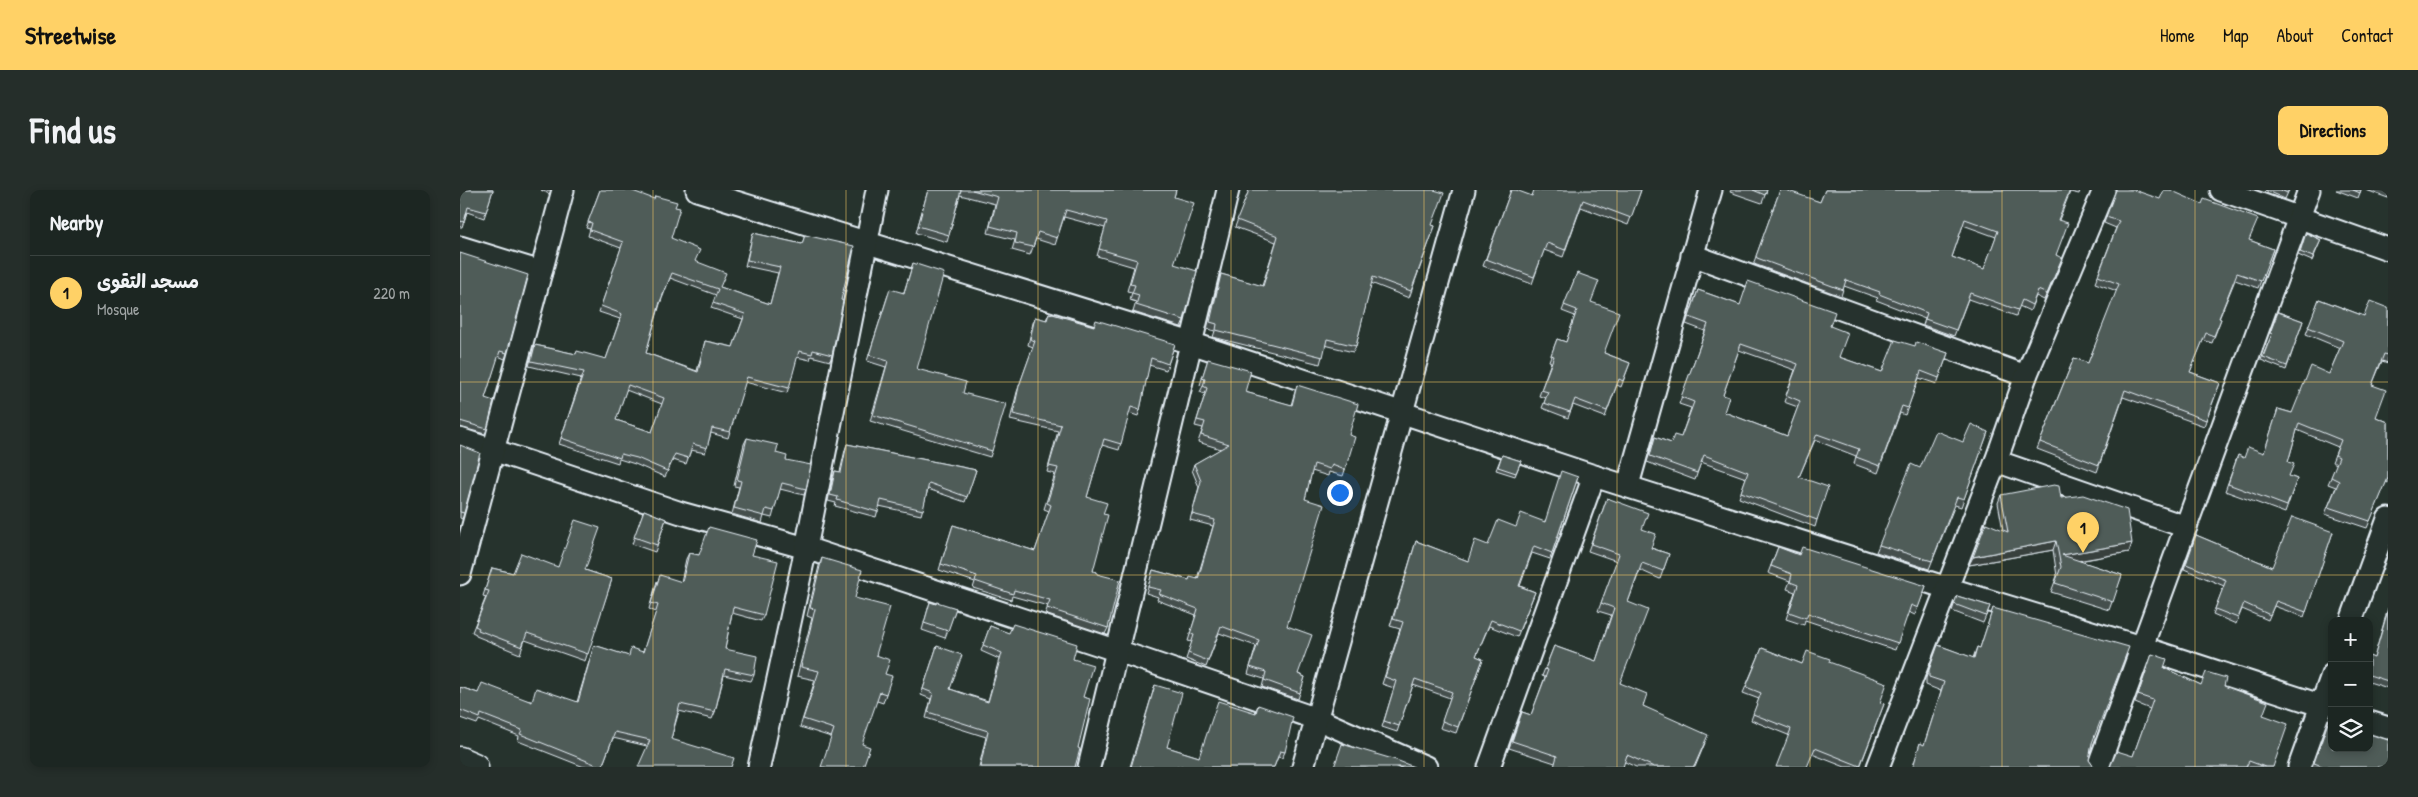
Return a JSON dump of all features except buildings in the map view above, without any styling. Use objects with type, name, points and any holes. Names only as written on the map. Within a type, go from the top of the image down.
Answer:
[{"type":"street","points":[[460,574],[563,190]]},
{"type":"street","points":[[697,190],[1191,343],[1594,476],[1628,485],[1947,588],[2141,647],[2326,708],[2298,767]]},
{"type":"street","points":[[759,767],[806,548],[876,190]]},
{"type":"street","points":[[1089,767],[1228,190]]},
{"type":"street","points":[[1304,767],[1464,190]]},
{"type":"street","points":[[1628,485],[1711,190]]},
{"type":"street","points":[[1878,767],[1996,461],[2026,376],[2104,190]]},
{"type":"street","points":[[2221,190],[2388,250]]},
{"type":"street","points":[[2098,767],[2309,190]]},
{"type":"street","points":[[460,247],[541,272]]},
{"type":"street","points":[[1692,255],[2026,376]]},
{"type":"street","points":[[460,439],[681,513],[806,548],[1118,651],[1317,719],[1426,767]]},
{"type":"street","points":[[1996,461],[2186,527]]},
{"type":"street","points":[[1489,767],[1594,476]]},
{"type":"street","points":[[2352,617],[2388,519]]},
{"type":"street","points":[[2373,723],[2388,728]]},
{"type":"street","points":[[460,761],[474,767]]},
{"type":"place","name":"مسجد التقوى","points":[[2083,553]]}]
